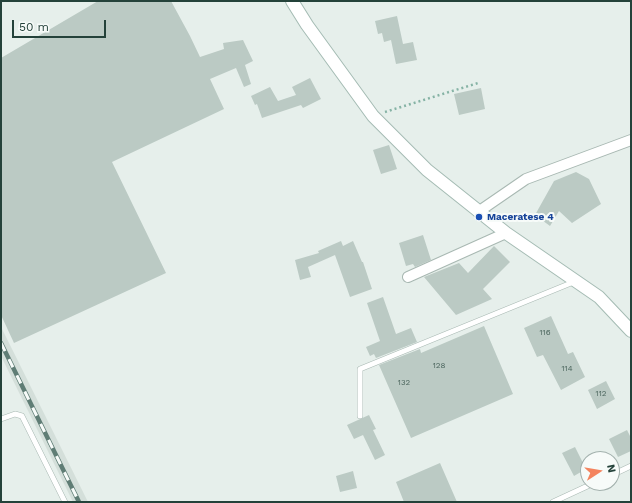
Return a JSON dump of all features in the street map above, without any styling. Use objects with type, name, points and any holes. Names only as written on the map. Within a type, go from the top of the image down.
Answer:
[{"type":"main road","points":[[292,1],[307,25],[373,116],[427,170],[506,233],[577,281],[599,298],[631,331]]},
{"type":"street","points":[[478,212],[526,179],[631,140]]},
{"type":"street","points":[[408,277],[506,233]]},
{"type":"lane","points":[[360,416],[360,369],[577,281]]},
{"type":"lane","points":[[1,419],[16,414],[22,416],[64,502]]},
{"type":"lane","points":[[620,471],[631,466]]},
{"type":"lane","points":[[552,502],[580,489]]},
{"type":"path","points":[[373,116],[478,83]]},
{"type":"shaded area","points":[[1,327],[88,502],[73,502],[1,356]]},
{"type":"building","points":[[98,1],[171,1],[200,57],[224,49],[223,43],[243,40],[253,61],[245,65],[251,84],[244,87],[236,68],[210,79],[224,109],[112,162],[166,273],[14,343],[1,315],[1,58]]},
{"type":"building","points":[[397,16],[403,44],[413,42],[417,60],[396,64],[391,40],[384,42],[382,33],[378,34],[375,21]]},
{"type":"building","points":[[310,78],[321,99],[303,108],[301,105],[262,118],[257,104],[255,105],[251,96],[270,87],[278,101],[296,95],[292,87]]},
{"type":"building","points":[[481,88],[485,109],[459,115],[454,94]]},
{"type":"building","points":[[389,145],[397,169],[381,174],[373,150]]},
{"type":"building","points":[[576,172],[589,179],[601,204],[572,223],[559,211],[550,226],[535,215],[554,181]]},
{"type":"building","points":[[423,235],[431,260],[415,267],[413,264],[406,266],[399,243]]},
{"type":"building","points":[[341,241],[343,246],[353,241],[363,262],[372,289],[350,297],[335,255],[308,267],[311,277],[300,280],[295,260],[319,253],[318,251]]},
{"type":"building","points":[[494,246],[510,262],[483,289],[492,299],[456,315],[424,277],[459,263],[468,273]]},
{"type":"building","points":[[383,297],[396,334],[411,328],[417,342],[376,358],[374,354],[370,356],[366,347],[380,341],[367,303]]},
{"type":"building","points":[[551,316],[568,354],[573,352],[585,377],[561,390],[543,355],[537,357],[524,328]]},
{"type":"building","points":[[484,326],[513,394],[411,438],[379,365],[420,349],[421,353]]},
{"type":"building","points":[[606,381],[615,399],[597,409],[588,390]]},
{"type":"building","points":[[369,415],[376,429],[373,430],[385,455],[375,460],[363,435],[354,439],[347,425]]},
{"type":"building","points":[[627,430],[631,438],[631,451],[620,456],[620,451],[615,451],[609,439]]},
{"type":"building","points":[[575,447],[580,457],[580,472],[574,476],[562,453]]},
{"type":"building","points":[[440,463],[457,502],[404,502],[396,482]]},
{"type":"building","points":[[353,471],[357,488],[340,492],[336,476]]},
{"type":"railway","points":[[1,343],[79,502]]},
{"type":"place","name":"Maceratese 4","points":[[479,217]]}]
